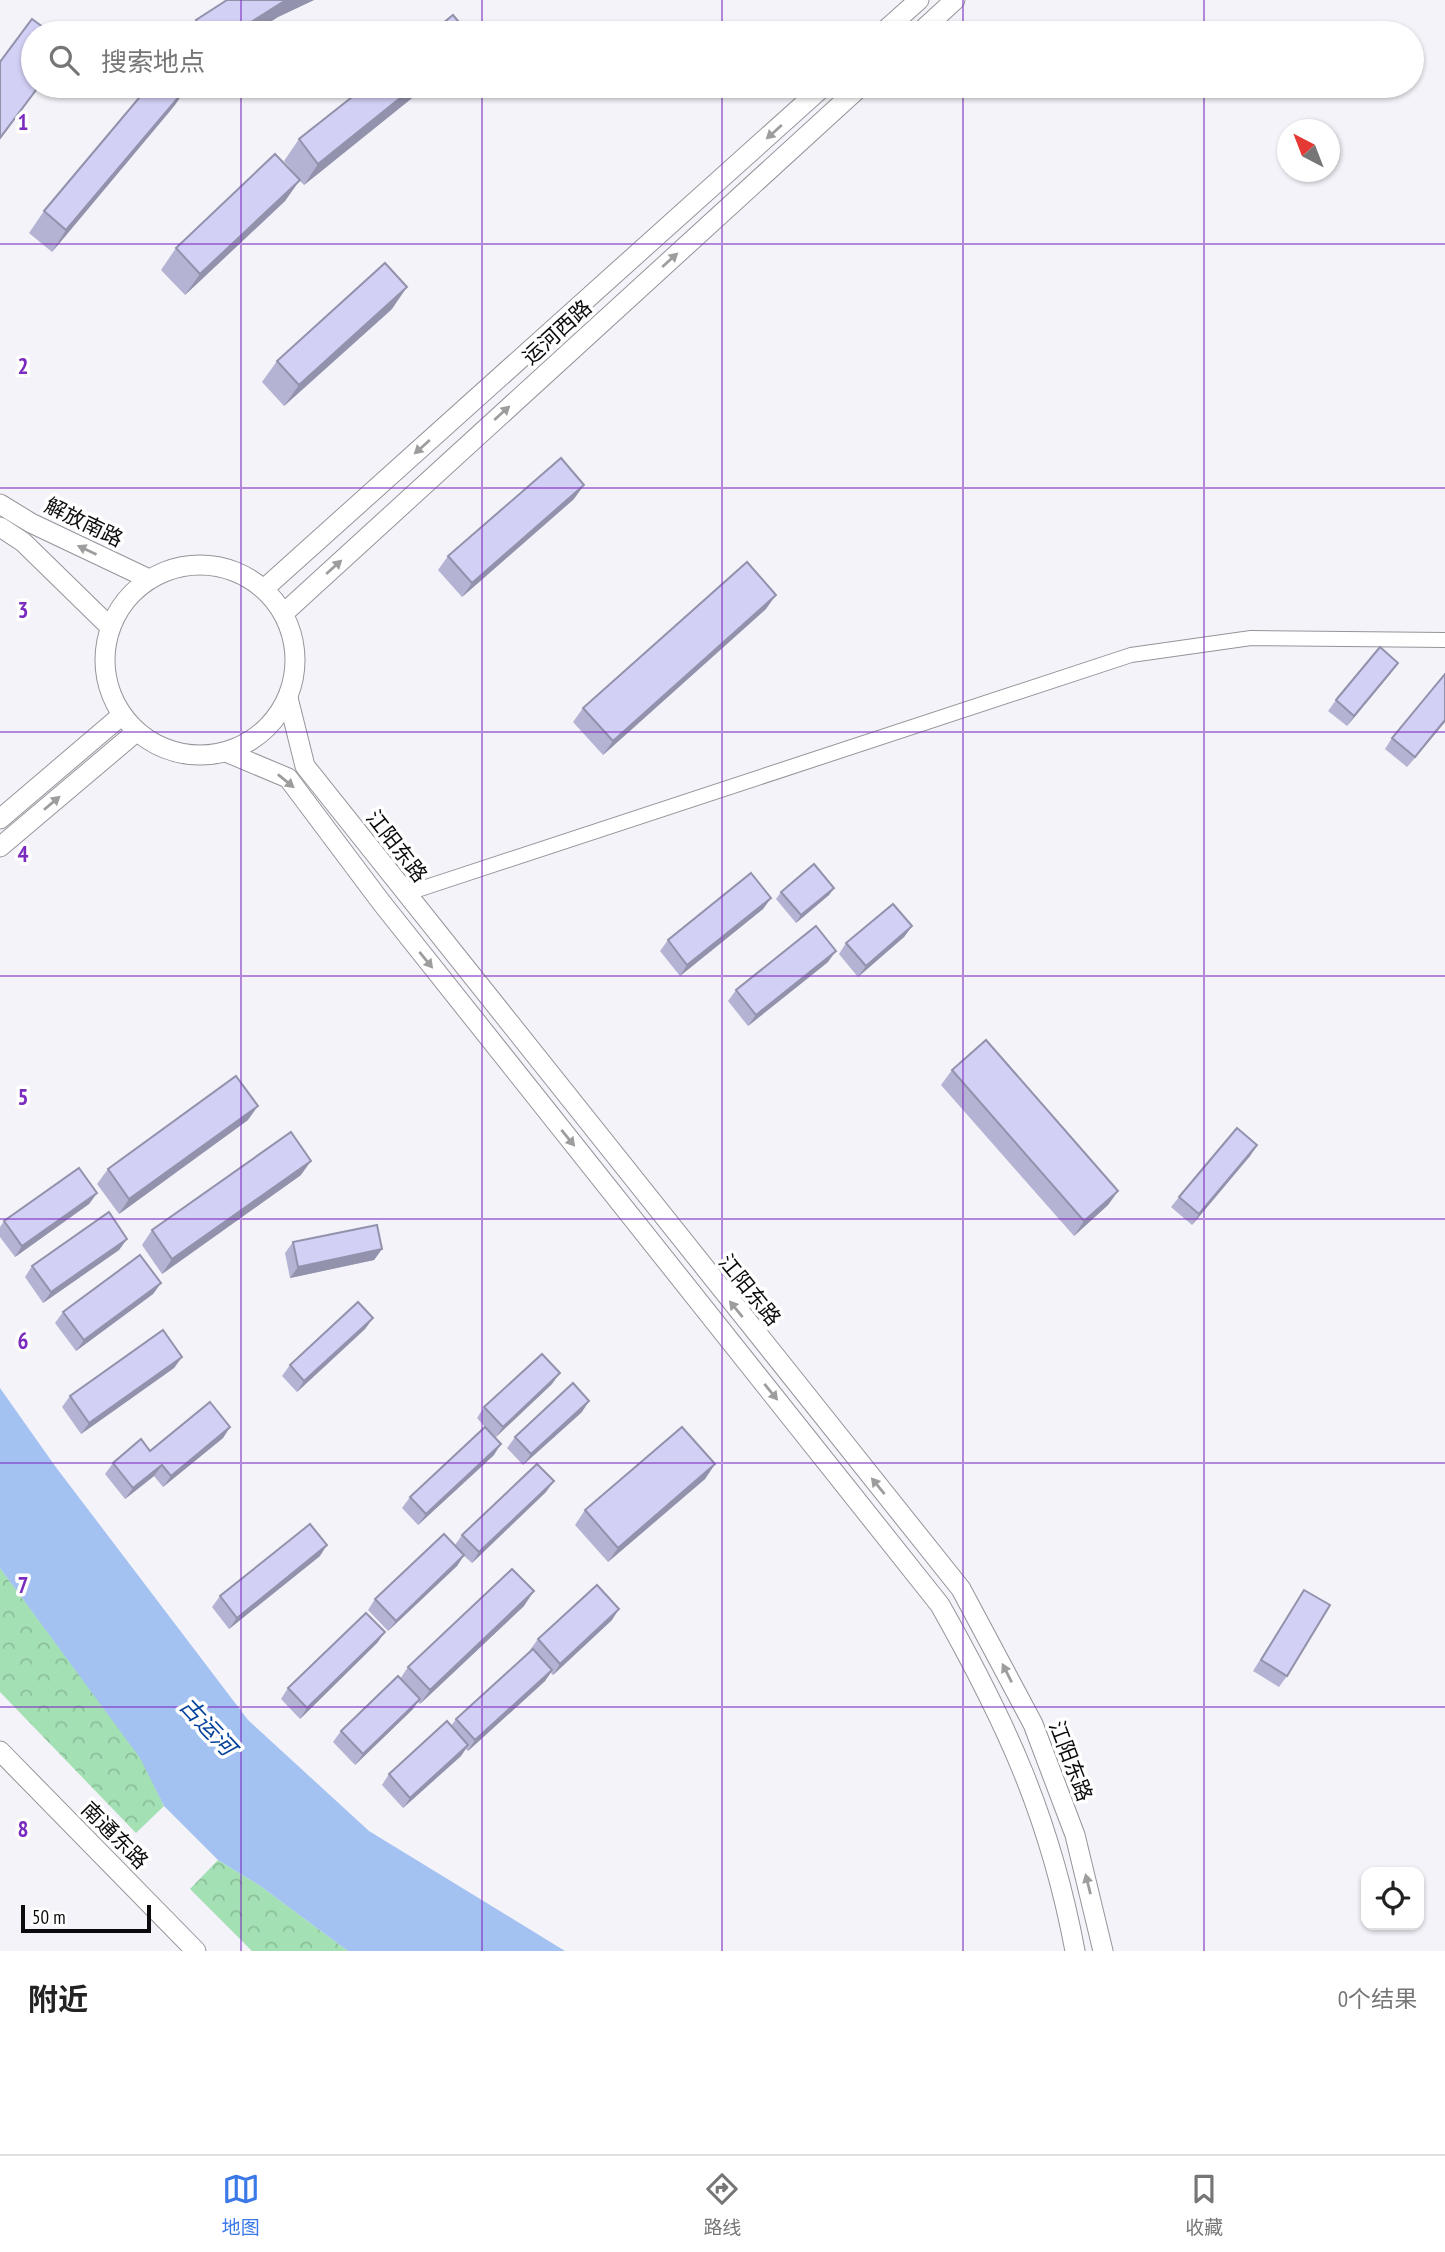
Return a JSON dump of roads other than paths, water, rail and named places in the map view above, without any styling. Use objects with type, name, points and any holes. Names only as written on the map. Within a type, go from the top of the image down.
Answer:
[{"type":"main road","points":[[895,21],[919,0]]},
{"type":"main road","points":[[932,21],[955,0]]},
{"type":"main road","name":"运河西路","points":[[265,588],[811,98]]},
{"type":"main road","name":"运河西路","points":[[284,613],[848,98]]},
{"type":"main road","name":"解放南路","points":[[0,504],[31,523],[149,579]]},
{"type":"main road","points":[[0,527],[23,542],[110,626]]},
{"type":"main road","points":[[208,564],[238,572],[265,588],[284,613],[295,650],[296,670],[288,698],[274,721],[254,738],[226,752],[194,755],[163,748],[136,732],[122,715],[107,677],[104,657],[110,626],[126,600],[149,579],[178,567],[208,564]]},
{"type":"main road","name":"江阳东路","points":[[288,698],[305,766],[961,1589],[1033,1724],[1075,1835],[1103,1951]]},
{"type":"main road","points":[[0,819],[122,715]]},
{"type":"main road","points":[[0,846],[136,732]]},
{"type":"main road","points":[[226,752],[288,779],[381,902],[940,1605],[1005,1724],[1027,1777],[1057,1869],[1075,1951]]},
{"type":"main road","name":"南通东路","points":[[0,1751],[196,1951]]},
{"type":"street","points":[[405,894],[1131,655],[1251,638],[1445,640]]},
{"type":"water","name":"古运河","points":[[0,1388],[55,1466],[248,1720],[369,1831],[565,1951],[348,1951],[259,1885],[218,1860],[164,1806],[140,1758],[0,1568]]}]
